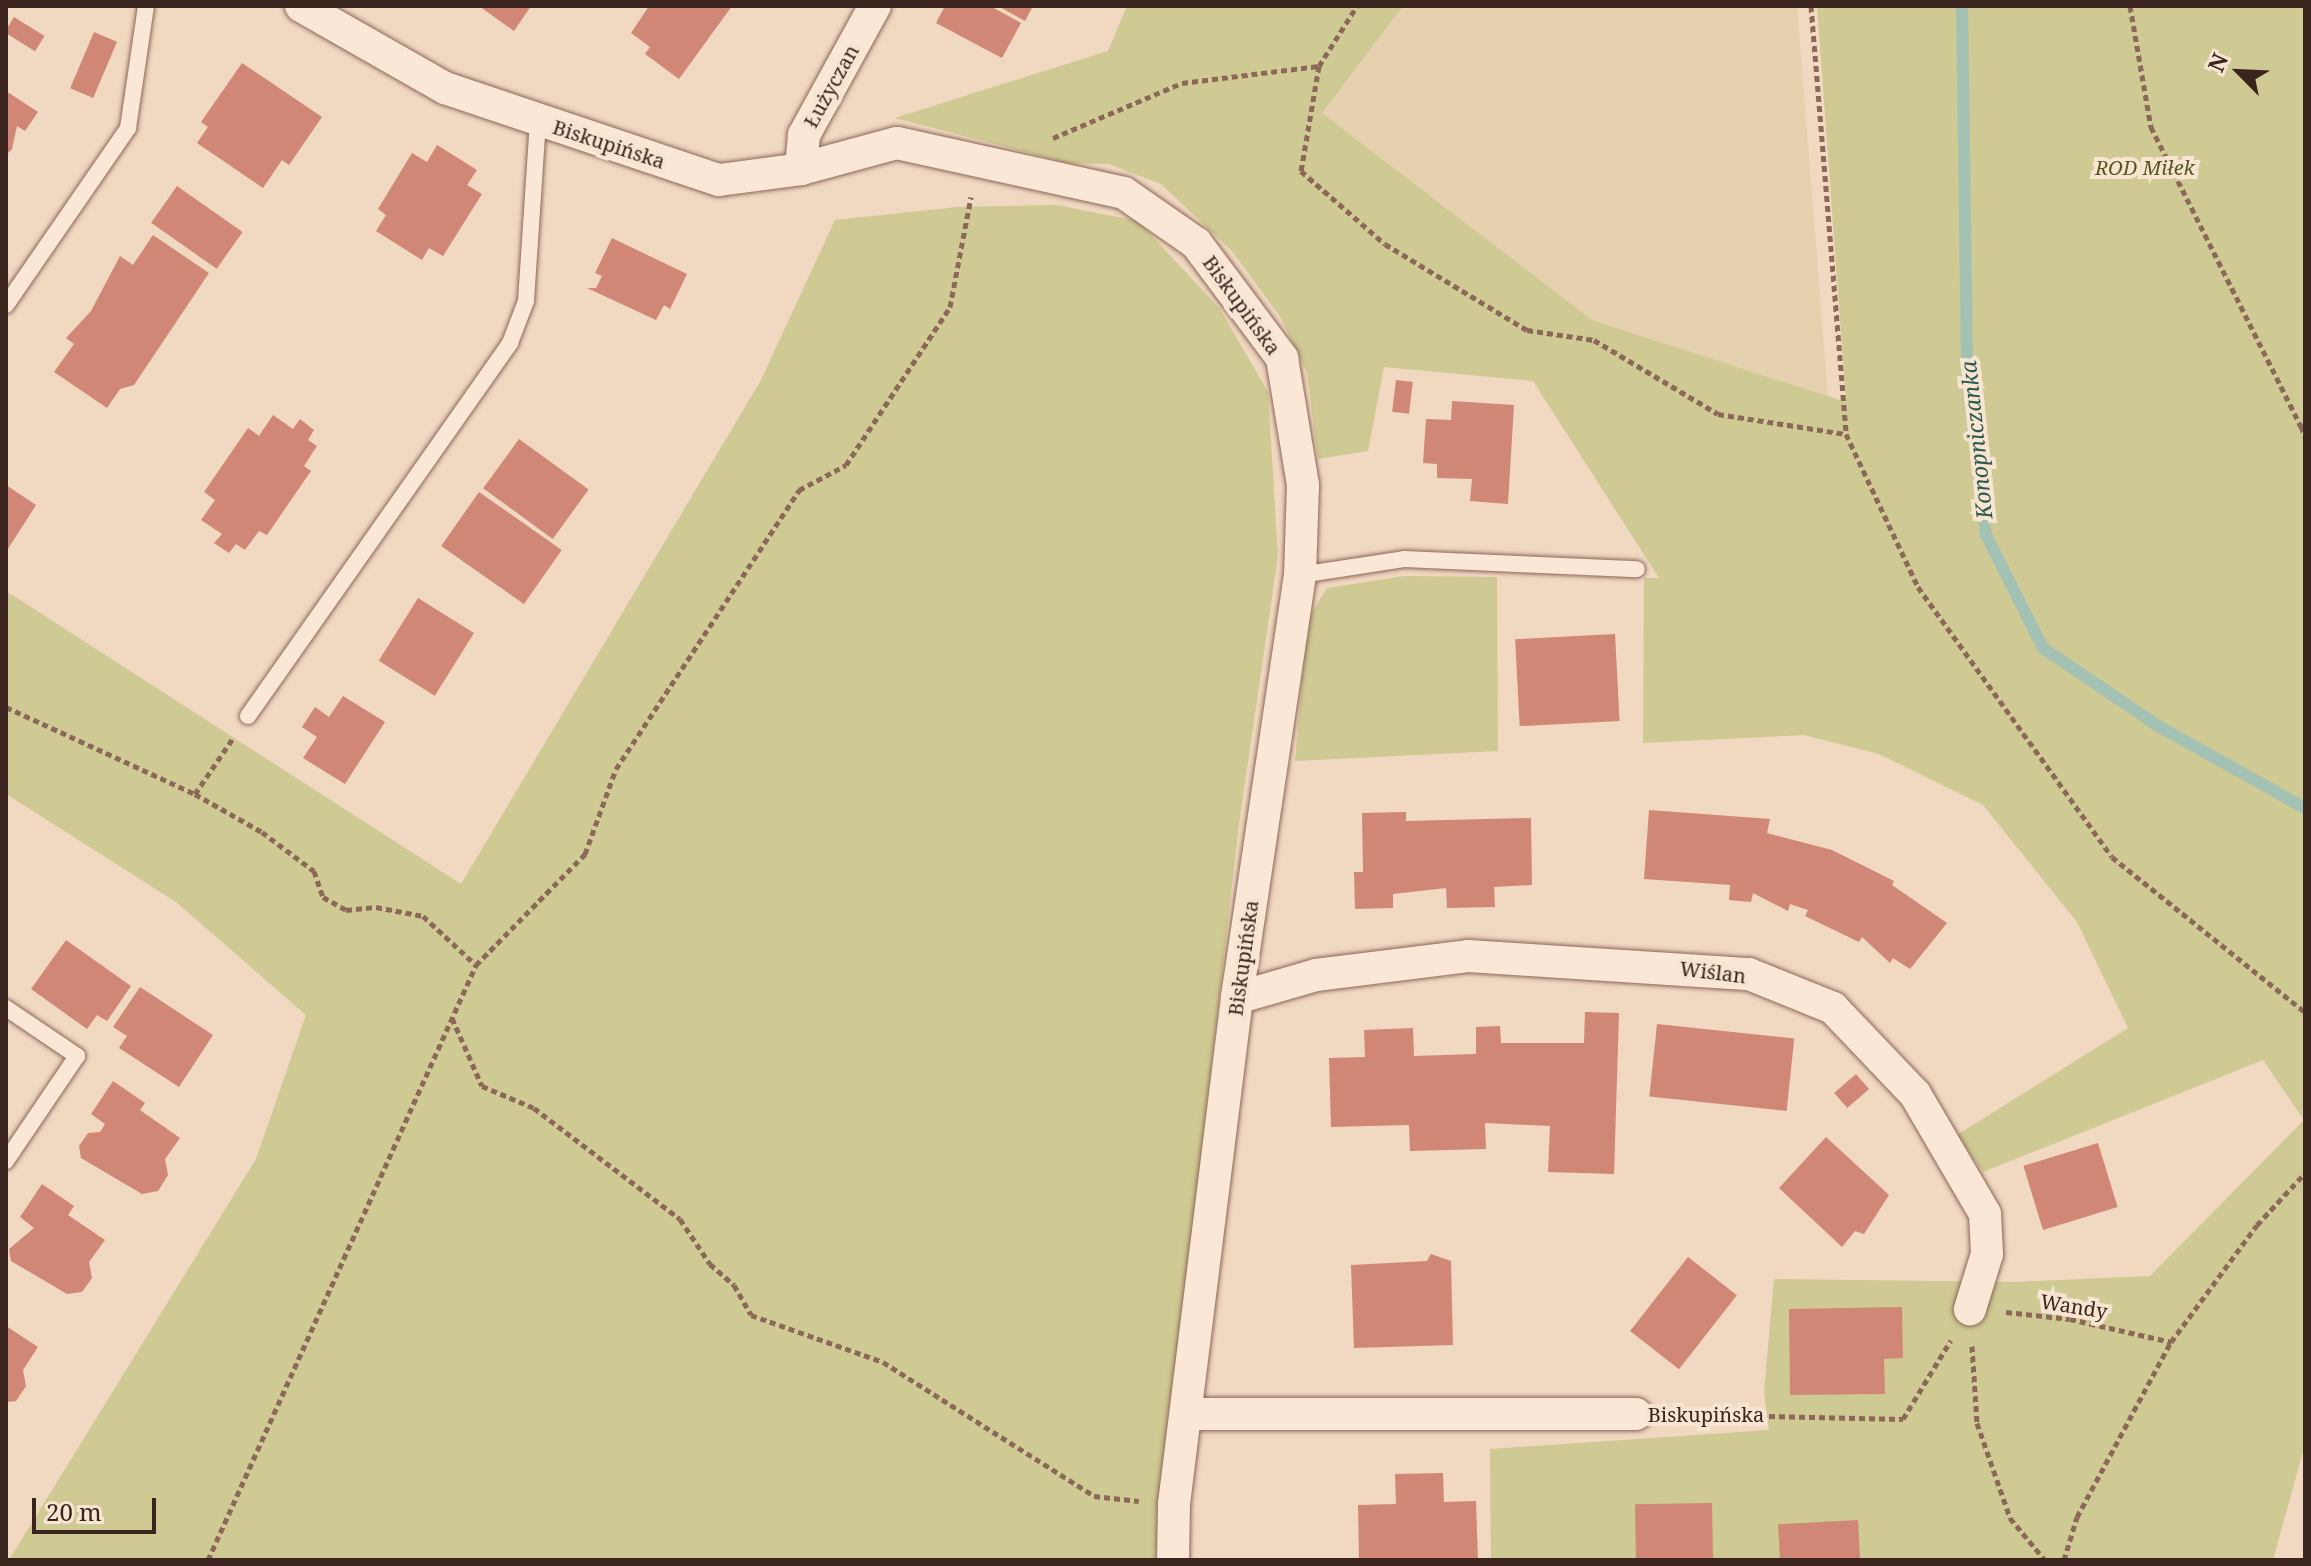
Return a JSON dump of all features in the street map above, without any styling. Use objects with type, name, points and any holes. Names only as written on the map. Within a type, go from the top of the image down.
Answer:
[{"type":"street","name":"Łużyczan","points":[[801,169],[804,135],[875,6]]},
{"type":"street","name":"Biskupińska","points":[[320,11],[445,88],[719,180],[801,169],[897,143],[975,157],[1068,184],[1124,193],[1196,243],[1282,358],[1303,485],[1300,575],[1237,998],[1174,1504],[1173,1560]]},
{"type":"street","name":"Wiślan","points":[[1237,998],[1316,975],[1468,956],[1749,974],[1833,1008],[1915,1094],[1985,1214],[1987,1254],[1970,1309]]},
{"type":"street","name":"Biskupińska","points":[[1187,1414],[1636,1414]]},
{"type":"lane","points":[[6,305],[128,128],[146,6]]},
{"type":"lane","points":[[248,716],[510,343],[526,301],[538,121]]},
{"type":"lane","points":[[1300,575],[1404,559],[1637,569]]},
{"type":"lane","points":[[6,1008],[77,1056],[6,1161]]},
{"type":"path","points":[[1357,6],[1319,66],[1301,171],[1385,244],[1527,330],[1594,340],[1718,414],[1846,434]]},
{"type":"path","points":[[1811,6],[1846,434],[1918,587],[2112,857],[2305,1012]]},
{"type":"path","points":[[2130,6],[2151,127],[2303,427],[2305,437]]},
{"type":"path","points":[[1045,141],[1182,83],[1319,66]]},
{"type":"path","points":[[208,1560],[365,1220],[476,965],[585,854],[616,769],[799,490],[846,465],[950,307],[968,225],[975,157]]},
{"type":"path","points":[[6,707],[195,794],[262,832],[314,871],[323,897],[346,910],[376,907],[423,916],[476,965]]},
{"type":"path","points":[[195,794],[248,716]]},
{"type":"path","points":[[452,1017],[482,1086],[534,1108],[680,1219],[710,1264],[734,1285],[751,1315],[883,1362],[1094,1496],[1174,1504]]},
{"type":"path","points":[[2064,1560],[2077,1517],[2171,1342],[2257,1225],[2305,1173]]},
{"type":"path","points":[[1970,1309],[1977,1423],[2010,1518],[2045,1560]]},
{"type":"path","name":"Wandy","points":[[1970,1309],[2070,1319],[2171,1342]]},
{"type":"path","name":"Biskupińska","points":[[1636,1414],[1903,1419],[1970,1309]]},
{"type":"shaded area","points":[[1403,6],[1797,6],[1828,396],[1592,320],[1321,113]]},
{"type":"green space","name":"ROD Miłek","points":[[1127,6],[1403,6],[1322,113],[1592,320],[1846,402],[1817,6],[2305,6],[2305,1444],[2273,1560],[1491,1560],[1490,1449],[1769,1430],[1764,1392],[1774,1279],[2014,1282],[2150,1276],[2304,1120],[2263,1060],[1983,1172],[1957,1135],[2128,1028],[2077,922],[1983,805],[1879,754],[1804,735],[1643,743],[1644,578],[1659,578],[1533,381],[1384,367],[1368,451],[1318,459],[1307,373],[1281,318],[1232,251],[1161,184],[1108,164],[1068,163],[895,118],[1108,51]]},
{"type":"green space","points":[[1057,205],[1138,221],[1220,309],[1268,392],[1278,556],[1239,824],[1155,1560],[9,1560],[256,1159],[306,1015],[176,902],[6,794],[6,591],[461,884],[761,380],[835,220],[957,207]]},
{"type":"green space","points":[[1404,576],[1497,577],[1498,751],[1295,761],[1307,620],[1327,588]]},
{"type":"building","points":[[479,6],[531,6],[514,31]]},
{"type":"building","points":[[649,6],[732,6],[679,79],[645,54],[650,47],[631,33]]},
{"type":"building","points":[[945,6],[990,6],[1021,23],[1002,58],[936,23]]},
{"type":"building","points":[[998,6],[1033,6],[1025,21]]},
{"type":"building","points":[[14,17],[45,36],[35,51],[6,33]]},
{"type":"building","points":[[94,32],[117,42],[93,98],[70,88]]},
{"type":"building","points":[[242,63],[322,117],[289,165],[282,160],[263,188],[197,143],[208,127],[201,122]]},
{"type":"building","points":[[6,91],[38,112],[25,131],[17,126],[12,149],[6,155]]},
{"type":"building","points":[[437,145],[477,170],[467,185],[482,194],[443,256],[429,248],[422,260],[376,231],[386,215],[378,209],[412,153],[427,162]]},
{"type":"building","points":[[177,186],[243,232],[217,269],[151,223]]},
{"type":"building","points":[[153,235],[209,273],[134,385],[120,389],[107,408],[54,372],[74,344],[66,338],[91,311],[120,256],[133,265]]},
{"type":"building","points":[[612,238],[687,274],[670,309],[664,305],[656,320],[587,288],[596,288],[602,276],[595,273]]},
{"type":"building","points":[[1396,380],[1413,382],[1409,414],[1392,412]]},
{"type":"building","points":[[1452,401],[1514,405],[1508,504],[1470,501],[1472,479],[1437,478],[1437,464],[1423,463],[1426,419],[1451,420]]},
{"type":"building","points":[[273,415],[293,429],[300,419],[314,430],[308,440],[317,446],[304,466],[311,471],[267,535],[259,531],[245,550],[236,544],[229,553],[214,543],[222,534],[201,520],[215,500],[204,492],[248,428],[259,436]]},
{"type":"building","points":[[519,439],[589,490],[553,539],[483,488]]},
{"type":"building","points":[[6,485],[36,505],[6,552]]},
{"type":"building","points":[[479,492],[562,550],[524,604],[441,546]]},
{"type":"building","points":[[418,598],[474,633],[435,696],[379,661]]},
{"type":"building","points":[[1615,634],[1620,721],[1520,726],[1515,639]]},
{"type":"building","points":[[343,696],[385,722],[345,784],[303,758],[317,737],[302,727],[315,707],[329,717]]},
{"type":"building","points":[[1649,810],[1770,819],[1767,833],[1832,850],[1894,881],[1892,885],[1947,923],[1910,969],[1893,958],[1890,963],[1862,937],[1859,942],[1805,916],[1808,910],[1790,904],[1788,911],[1753,893],[1751,902],[1729,900],[1730,885],[1644,879]]},
{"type":"building","points":[[1406,812],[1406,821],[1531,818],[1532,885],[1494,887],[1495,907],[1447,908],[1446,888],[1393,894],[1393,908],[1355,909],[1354,872],[1363,872],[1362,813]]},
{"type":"building","points":[[66,940],[131,986],[107,1021],[97,1015],[87,1029],[31,989]]},
{"type":"building","points":[[140,987],[213,1035],[179,1087],[119,1048],[127,1036],[113,1027]]},
{"type":"building","points":[[1585,1012],[1619,1013],[1614,1174],[1548,1172],[1550,1126],[1485,1123],[1486,1149],[1410,1151],[1409,1125],[1331,1127],[1329,1058],[1365,1057],[1364,1030],[1413,1028],[1414,1056],[1476,1054],[1476,1027],[1500,1026],[1501,1043],[1584,1043]]},
{"type":"building","points":[[1657,1024],[1794,1038],[1787,1111],[1649,1097]]},
{"type":"building","points":[[1856,1074],[1869,1089],[1847,1108],[1834,1093]]},
{"type":"building","points":[[113,1081],[145,1103],[140,1110],[180,1138],[165,1159],[168,1175],[158,1191],[142,1194],[81,1158],[79,1146],[88,1133],[100,1132],[105,1124],[91,1114]]},
{"type":"building","points":[[1826,1137],[1889,1195],[1864,1234],[1855,1231],[1842,1247],[1779,1188]]},
{"type":"building","points":[[2098,1143],[2118,1207],[2043,1230],[2023,1166]]},
{"type":"building","points":[[42,1184],[74,1206],[68,1215],[105,1240],[89,1262],[92,1278],[82,1292],[67,1294],[11,1261],[9,1249],[34,1228],[20,1217]]},
{"type":"building","points":[[1431,1254],[1451,1261],[1453,1345],[1354,1348],[1351,1265],[1427,1261]]},
{"type":"building","points":[[1688,1257],[1737,1295],[1679,1369],[1630,1331]]},
{"type":"building","points":[[1902,1307],[1903,1358],[1884,1359],[1885,1394],[1790,1395],[1789,1309]]},
{"type":"building","points":[[6,1326],[38,1347],[23,1370],[26,1386],[16,1401],[6,1402]]},
{"type":"building","points":[[1443,1473],[1444,1502],[1476,1501],[1478,1560],[1359,1560],[1358,1505],[1396,1504],[1395,1474]]},
{"type":"building","points":[[1712,1503],[1713,1560],[1636,1560],[1635,1504]]},
{"type":"building","points":[[1858,1520],[1860,1560],[1780,1560],[1778,1524]]},
{"type":"waterway","name":"Konopniczanka","points":[[1962,6],[1967,379],[1986,535],[2043,648],[2158,726],[2305,808]]}]
